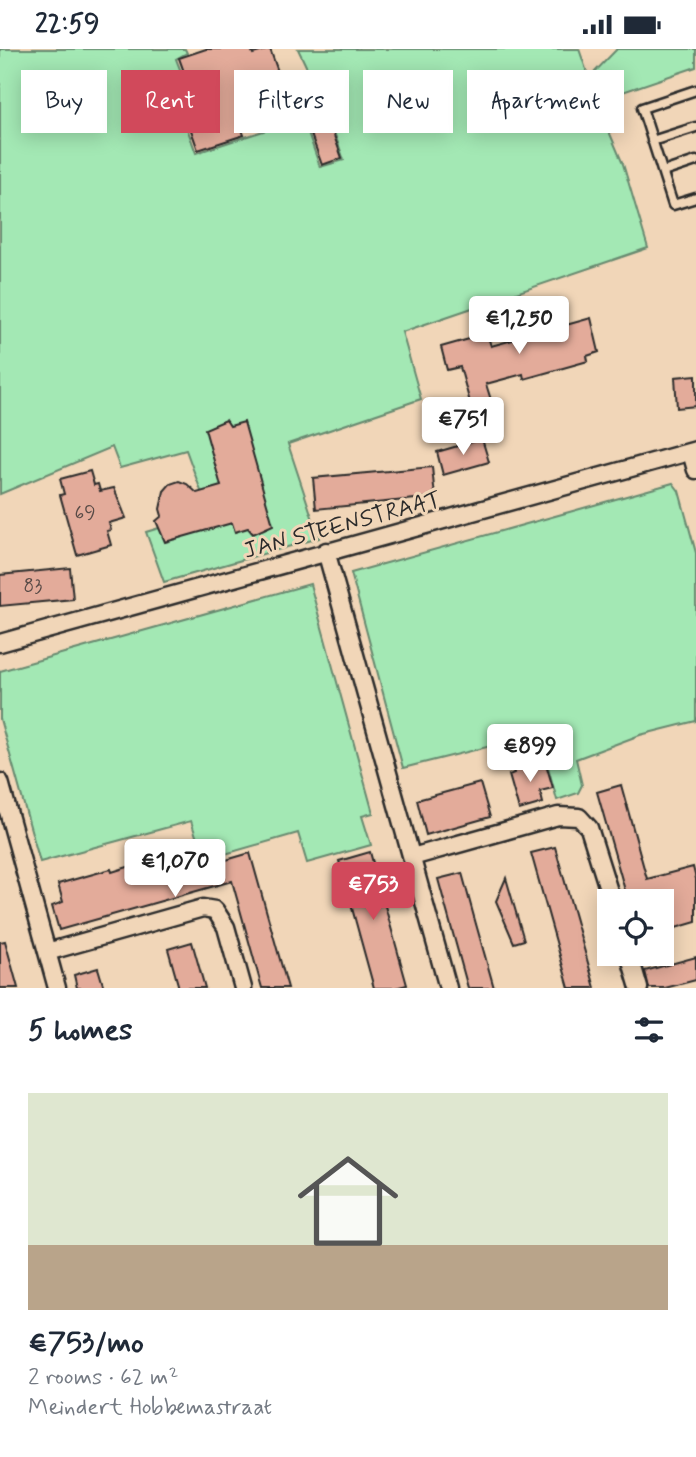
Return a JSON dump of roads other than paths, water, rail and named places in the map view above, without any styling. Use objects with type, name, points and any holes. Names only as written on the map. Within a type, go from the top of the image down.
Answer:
[{"type":"street","points":[[693,451],[696,470]]},
{"type":"street","name":"JAN STEENSTRAAT","points":[[0,643],[693,451]]},
{"type":"street","points":[[326,551],[448,988]]},
{"type":"street","points":[[0,782],[57,988]]},
{"type":"street","points":[[412,857],[558,816],[579,817],[589,828],[608,889]]},
{"type":"street","points":[[47,951],[203,908],[215,910],[226,927],[243,988]]},
{"type":"street","points":[[633,966],[639,988]]},
{"type":"lane","points":[[696,90],[642,108],[673,205],[696,198]]},
{"type":"lane","points":[[652,141],[696,127]]},
{"type":"lane","points":[[663,171],[696,161]]}]
